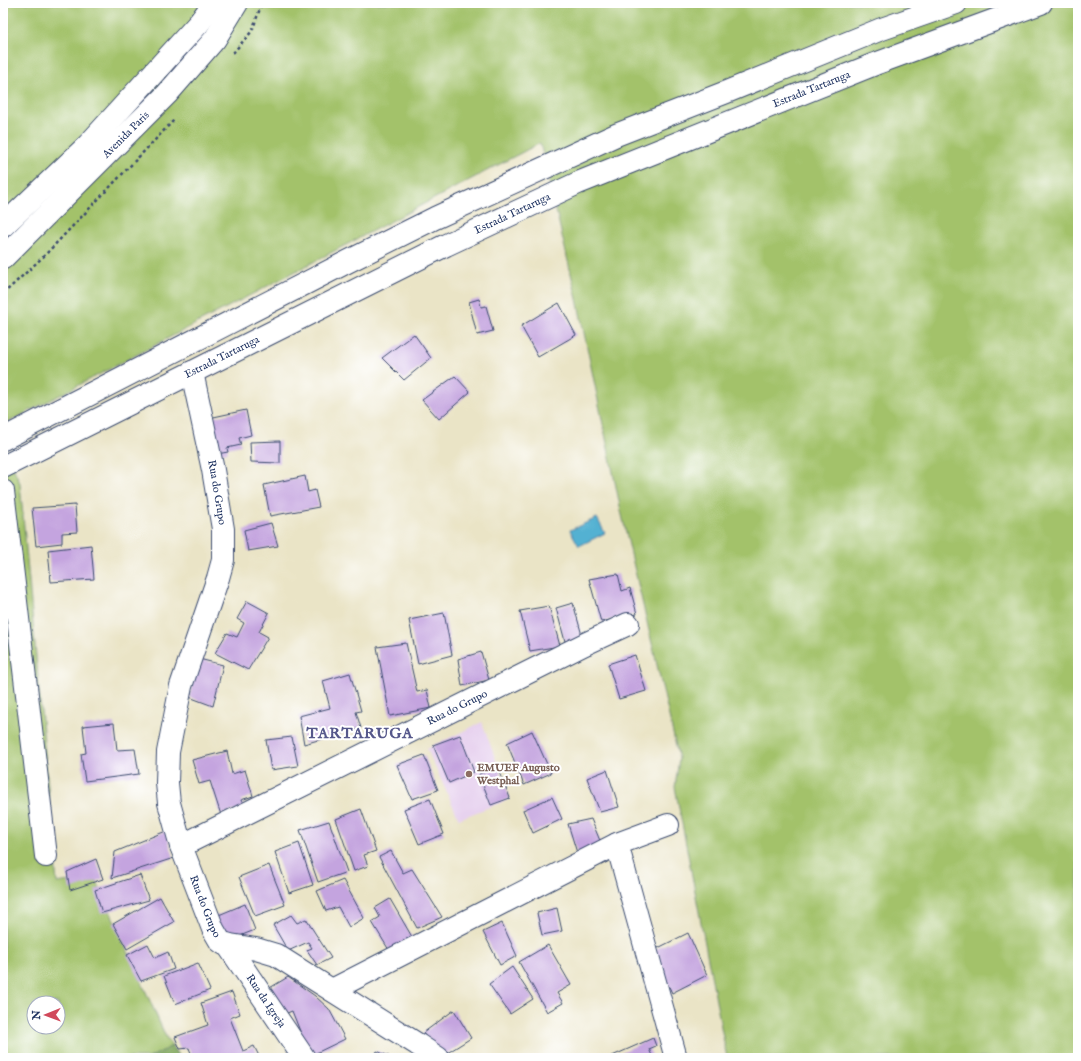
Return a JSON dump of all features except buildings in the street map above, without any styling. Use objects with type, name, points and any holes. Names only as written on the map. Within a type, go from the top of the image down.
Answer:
[{"type":"street","name":"Avenida Paris","points":[[3,226],[87,146],[199,23],[214,3]]},
{"type":"street","name":"Avenida Paris","points":[[3,258],[167,94],[215,39],[237,3]]},
{"type":"street","points":[[3,439],[415,228],[602,141],[878,30],[956,3]]},
{"type":"street","name":"Estrada Tartaruga","points":[[3,467],[446,245],[578,183],[868,67],[1041,3]]},
{"type":"street","name":"Rua do Grupo","points":[[192,372],[213,470],[221,515],[224,548],[223,560],[218,578],[181,686],[168,752],[167,783],[169,803],[181,846],[213,929],[222,943],[256,949],[276,955],[438,1058]]},
{"type":"street","points":[[3,491],[46,856]]},
{"type":"street","name":"Rua do Grupo","points":[[181,846],[585,644],[628,624]]},
{"type":"street","points":[[332,990],[617,844],[668,825]]},
{"type":"street","points":[[617,844],[676,1058]]},
{"type":"street","name":"Rua da Igreja","points":[[227,944],[304,1058]]},
{"type":"shaded area","name":"EMUEF Augusto Westphal","points":[[482,722],[510,799],[459,819],[427,749]]},
{"type":"green space","points":[[3,3],[1078,3],[1078,1058],[727,1058],[675,787],[679,759],[621,511],[577,299],[540,143],[3,425]]},
{"type":"green space","points":[[3,444],[20,483],[57,883],[95,877],[166,1037],[172,1046],[149,1058],[3,1058]]},
{"type":"green space","points":[[172,1046],[180,1058],[149,1058]]},
{"type":"water","points":[[597,518],[605,533],[579,546],[570,530]]},
{"type":"place","name":"EMUEF Augusto Westphal","points":[[469,774]]},
{"type":"district","name":"TARTARUGA","points":[[360,733]]}]
